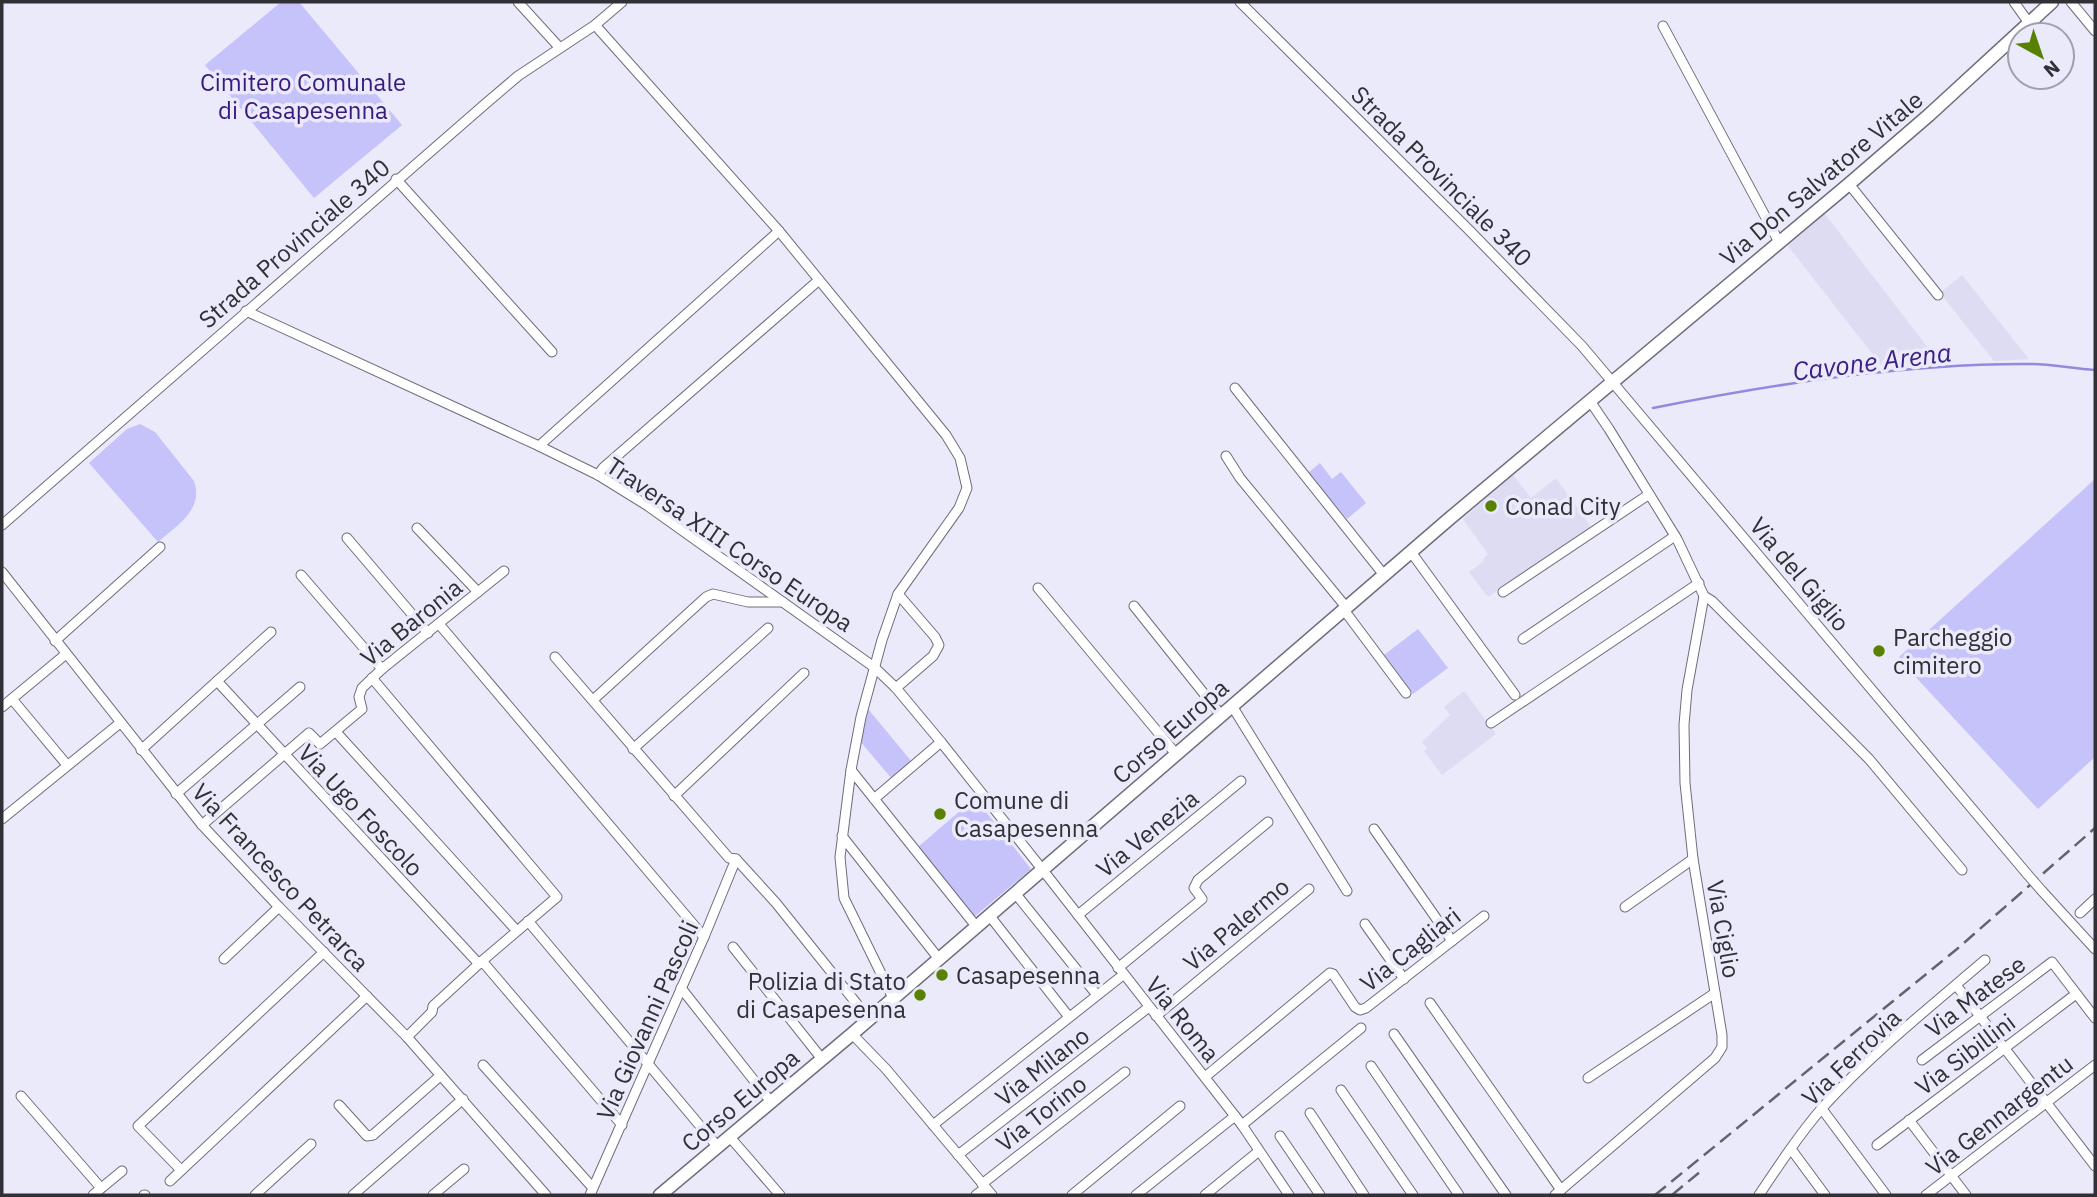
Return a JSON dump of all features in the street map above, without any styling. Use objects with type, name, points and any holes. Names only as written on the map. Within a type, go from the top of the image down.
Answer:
[{"type":"street","points":[[518,2],[559,47]]},
{"type":"street","name":"Strada Provinciale 340","points":[[2,525],[518,76],[595,25],[622,2]]},
{"type":"street","name":"Strada Provinciale 340","points":[[1240,2],[1471,231],[1613,382]]},
{"type":"street","points":[[2014,2],[2028,21]]},
{"type":"street","name":"Via Don Salvatore Vitale","points":[[2031,21],[2052,2]]},
{"type":"street","points":[[2071,2],[2095,32]]},
{"type":"street","points":[[595,25],[779,231],[946,435],[960,458],[967,488],[959,508],[898,594],[874,667],[861,716],[842,836],[840,857],[844,898],[893,998]]},
{"type":"street","points":[[1664,26],[1779,242]]},
{"type":"street","name":"Via Don Salvatore Vitale","points":[[1613,382],[1849,184],[2006,44]]},
{"type":"street","points":[[397,179],[552,352]]},
{"type":"street","points":[[1849,184],[1938,295]]},
{"type":"street","points":[[539,446],[779,231]]},
{"type":"street","points":[[598,475],[819,280]]},
{"type":"street","name":"Traversa XIII Corso Europa","points":[[246,311],[598,475],[648,506],[785,602],[874,667],[896,688],[1042,869]]},
{"type":"street","name":"Corso Europa","points":[[660,1195],[852,1034],[1345,608],[1613,382]]},
{"type":"street","name":"Via del Giglio","points":[[1613,382],[2028,875],[2095,949]]},
{"type":"street","points":[[1235,388],[1384,575]]},
{"type":"street","points":[[1590,401],[1675,536],[1704,596],[1869,759],[1962,870]]},
{"type":"street","points":[[1226,456],[1345,608],[1406,693]]},
{"type":"street","points":[[1503,592],[1648,495]]},
{"type":"street","points":[[417,528],[478,592]]},
{"type":"street","points":[[1523,639],[1675,536]]},
{"type":"street","points":[[347,538],[428,633]]},
{"type":"street","points":[[55,640],[160,547]]},
{"type":"street","points":[[1411,552],[1515,695]]},
{"type":"street","name":"Via Baronia","points":[[336,732],[362,709],[359,697],[362,688],[372,678],[504,571]]},
{"type":"street","name":"Via Francesco Petrarca","points":[[2,572],[202,825],[407,1037],[546,1195]]},
{"type":"street","points":[[301,575],[382,669]]},
{"type":"street","points":[[1491,723],[1699,583]]},
{"type":"street","points":[[1038,589],[1175,754]]},
{"type":"street","points":[[593,700],[706,597],[713,594],[748,602],[785,602]]},
{"type":"street","points":[[896,688],[933,656],[939,645],[935,636],[898,594]]},
{"type":"street","name":"Via Ciglio","points":[[1558,1193],[1715,1058],[1722,1048],[1693,859],[1685,783],[1684,725],[1687,690],[1704,596]]},
{"type":"street","points":[[1134,606],[1221,715]]},
{"type":"street","points":[[439,624],[705,937]]},
{"type":"street","points":[[634,749],[768,628]]},
{"type":"street","points":[[141,750],[271,632]]},
{"type":"street","points":[[2,707],[66,654]]},
{"type":"street","points":[[555,657],[729,858],[736,859],[776,903],[869,1019]]},
{"type":"street","points":[[674,796],[804,673]]},
{"type":"street","points":[[372,678],[557,897],[480,962],[433,1006],[432,1012],[407,1037]]},
{"type":"street","name":"Via Ugo Foscolo","points":[[217,681],[480,962],[622,1125]]},
{"type":"street","points":[[176,794],[300,687]]},
{"type":"street","points":[[12,699],[67,765]]},
{"type":"street","points":[[1232,706],[1347,891]]},
{"type":"street","points":[[2,819],[120,723]]},
{"type":"street","points":[[202,825],[309,733],[320,744],[336,732],[517,931]]},
{"type":"street","points":[[874,799],[941,742]]},
{"type":"street","points":[[851,770],[976,926]]},
{"type":"street","name":"Via Venezia","points":[[1078,915],[1241,781]]},
{"type":"street","points":[[933,1125],[1097,995],[1202,899],[1194,888],[1198,880],[1268,822]]},
{"type":"street","points":[[1374,829],[1452,941]]},
{"type":"street","points":[[842,836],[939,958]]},
{"type":"street","name":"Via Giovanni Pascoli","points":[[591,1192],[705,937],[736,859]]},
{"type":"street","points":[[1625,907],[1693,859]]},
{"type":"street","name":"Via Roma","points":[[1042,869],[1242,1125],[1289,1195]]},
{"type":"street","name":"Via Palermo","points":[[1156,1016],[1309,889]]},
{"type":"street","points":[[1015,893],[1097,995]]},
{"type":"street","points":[[2080,913],[2095,899]]},
{"type":"street","points":[[224,959],[279,907]]},
{"type":"street","points":[[989,915],[1069,1017]]},
{"type":"street","name":"Via Cagliari","points":[[1205,1077],[1329,973],[1333,974],[1355,1007],[1360,1010],[1366,1008],[1484,916]]},
{"type":"street","points":[[528,921],[718,1146]]},
{"type":"street","points":[[1364,924],[1404,979]]},
{"type":"street","points":[[733,947],[822,1059]]},
{"type":"street","points":[[181,1170],[138,1126],[324,952]]},
{"type":"street","name":"Via Ferrovia","points":[[1762,1194],[1791,1149],[1822,1109],[1885,1048],[1985,960]]},
{"type":"street","name":"Via Matese","points":[[1922,1060],[2052,962],[2076,994]]},
{"type":"street","points":[[1956,985],[2095,1166]]},
{"type":"street","points":[[681,988],[771,1102]]},
{"type":"street","points":[[1588,1078],[1715,993]]},
{"type":"street","points":[[2076,994],[2095,1018]]},
{"type":"street","name":"Via Sibillini","points":[[1877,1145],[2076,994]]},
{"type":"street","points":[[170,1181],[367,996]]},
{"type":"street","points":[[1430,1003],[1558,1193]]},
{"type":"street","name":"Via Milano","points":[[958,1155],[1149,1007]]},
{"type":"street","points":[[1242,1125],[1361,1028]]},
{"type":"street","points":[[852,1034],[886,1069],[986,1189]]},
{"type":"street","points":[[1394,1034],[1506,1195]]},
{"type":"street","points":[[483,1065],[591,1192]]},
{"type":"street","name":"Via Gennargentu","points":[[1926,1195],[2095,1065]]},
{"type":"street","points":[[1371,1066],[1459,1195]]},
{"type":"street","name":"Via Torino","points":[[976,1195],[1125,1072]]},
{"type":"street","points":[[339,1105],[358,1128],[368,1136],[373,1135],[440,1076]]},
{"type":"street","points":[[1341,1090],[1413,1195]]},
{"type":"street","points":[[21,1096],[101,1188]]},
{"type":"street","points":[[353,1195],[463,1099]]},
{"type":"street","points":[[1072,1195],[1180,1106]]},
{"type":"street","points":[[1822,1109],[1886,1195]]},
{"type":"street","points":[[1310,1113],[1364,1195]]},
{"type":"street","points":[[1136,1195],[1235,1116]]},
{"type":"street","points":[[1909,1120],[1966,1195]]},
{"type":"street","points":[[729,1136],[780,1195]]},
{"type":"street","points":[[1280,1136],[1320,1195]]},
{"type":"street","points":[[255,1195],[311,1144]]},
{"type":"street","points":[[1791,1149],[1825,1195]]},
{"type":"street","points":[[1205,1195],[1259,1151]]},
{"type":"street","points":[[433,1195],[464,1169]]},
{"type":"street","points":[[93,1195],[122,1171]]},
{"type":"shaded area","points":[[1825,214],[1939,362],[1881,365],[1788,246]]},
{"type":"shaded area","points":[[1962,275],[2029,359],[1994,361],[1940,293]]},
{"type":"shaded area","points":[[1513,475],[1531,498],[1556,478],[1591,527],[1488,597],[1469,572],[1484,561],[1488,554],[1463,519]]},
{"type":"shaded area","points":[[1464,691],[1496,734],[1442,775],[1424,751],[1427,748],[1422,742],[1450,715],[1444,707]]},
{"type":"green space","name":"Cimitero Comunale di Casapesenna","points":[[281,2],[299,2],[402,125],[314,198],[205,65]]},
{"type":"green space","points":[[140,424],[155,432],[194,481],[196,491],[192,509],[187,516],[158,542],[89,463],[127,429]]},
{"type":"green space","points":[[1320,463],[1332,479],[1341,472],[1366,503],[1347,519],[1308,473]]},
{"type":"green space","points":[[2095,479],[2095,757],[2038,809],[1898,658]]},
{"type":"green space","points":[[1418,629],[1448,668],[1413,694],[1384,655]]},
{"type":"green space","points":[[868,709],[912,762],[892,779],[860,741]]},
{"type":"green space","points":[[975,798],[1031,869],[974,917],[918,847]]},
{"type":"waterway","name":"Cavone Arena","points":[[1653,408],[1793,383],[1889,371],[2031,364],[2095,370]]},
{"type":"railway","points":[[1655,1195],[1957,949],[2095,828]]},
{"type":"railway","points":[[1672,1195],[1701,1171]]},
{"type":"place","name":"Conad City","points":[[1491,506]]},
{"type":"place","name":"Parcheggio cimitero","points":[[1879,651]]},
{"type":"place","name":"Comune di Casapesenna","points":[[940,814]]},
{"type":"place","name":"Casapesenna","points":[[942,975]]},
{"type":"place","name":"Polizia di Stato di Casapesenna","points":[[920,995]]}]
